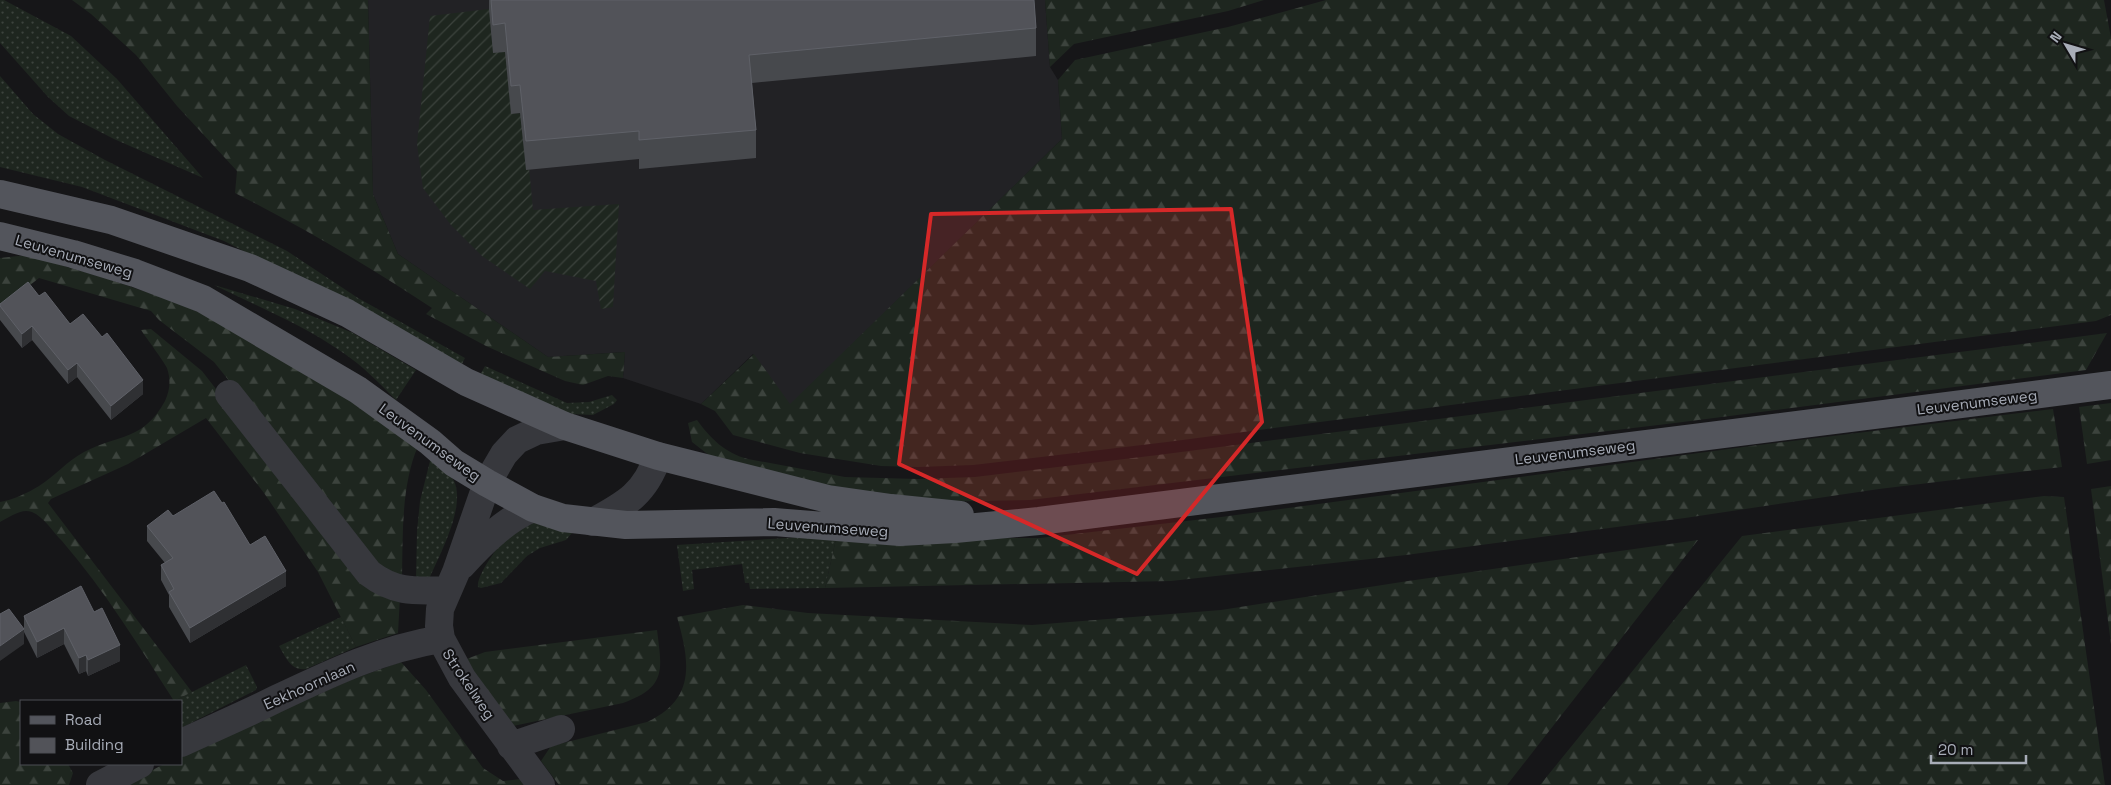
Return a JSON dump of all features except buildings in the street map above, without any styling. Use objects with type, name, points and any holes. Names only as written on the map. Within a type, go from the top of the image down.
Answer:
[{"type":"main road","name":"Leuvenumseweg","points":[[0,194],[111,220],[250,268],[347,313],[466,382],[565,426],[658,456],[828,499],[891,508],[1039,521]]},
{"type":"main road","name":"Leuvenumseweg","points":[[0,236],[73,254],[135,273],[203,299],[358,390],[430,442],[454,463],[487,484],[533,508],[563,518],[626,525],[774,522],[900,532],[955,529],[1039,521],[2111,385]]},
{"type":"street","points":[[229,394],[369,573],[390,587],[408,591],[451,581]]},
{"type":"street","name":"Strokelweg","points":[[541,785],[462,678],[440,639],[440,608],[487,484],[504,454],[517,440],[536,431],[565,426]]},
{"type":"street","points":[[593,522],[622,507],[637,494],[658,456]]},
{"type":"street","name":"Strokelweg","points":[[451,581],[492,534],[533,508]]},
{"type":"street","name":"Eekhoornlaan","points":[[182,743],[321,678],[374,656],[408,644],[440,639]]},
{"type":"street","points":[[511,746],[561,729]]},
{"type":"street","points":[[100,785],[138,765]]},
{"type":"highlighted area","points":[[1231,209],[1262,422],[1137,574],[899,464],[931,214]]},
{"type":"shaded area","points":[[368,0],[1045,0],[1050,67],[1058,80],[1062,139],[790,405],[753,354],[701,404],[623,378],[625,352],[548,357],[398,254],[373,194]]},
{"type":"green space","points":[[0,0],[4,0],[71,36],[117,79],[203,178],[114,139],[69,116],[48,97],[0,43]]},
{"type":"green space","points":[[72,0],[368,0],[373,194],[398,254],[548,357],[625,352],[623,378],[608,376],[583,385],[565,381],[486,346],[426,314],[432,308],[384,277],[311,233],[235,193],[237,171],[177,106],[136,55],[91,14]]},
{"type":"green space","points":[[1045,0],[1264,0],[1228,11],[1074,44],[1050,67]]},
{"type":"green space","points":[[1326,0],[2104,0],[2111,38],[2111,315],[2096,321],[1167,442],[973,465],[881,466],[800,453],[733,435],[715,411],[701,404],[754,354],[790,404],[1062,139],[1058,80],[1075,60],[1228,27]]},
{"type":"green space","points":[[505,7],[513,113],[524,114],[533,210],[619,204],[613,307],[601,309],[596,281],[545,271],[530,289],[482,256],[451,225],[423,188],[417,144],[430,16]]},
{"type":"green space","points":[[0,76],[33,114],[58,134],[105,160],[287,251],[358,298],[465,358],[461,366],[338,299],[224,241],[82,187],[0,167]]},
{"type":"green space","points":[[27,255],[108,279],[181,304],[266,344],[418,446],[408,477],[404,510],[402,576],[386,577],[214,362],[159,320],[151,311],[39,278],[0,309],[0,258]]},
{"type":"green space","points":[[214,285],[295,309],[353,333],[416,370],[396,400],[357,363],[327,342],[280,316]]},
{"type":"green space","points":[[151,329],[202,371],[289,483],[400,597],[398,633],[356,647],[318,572],[264,493],[206,418],[128,464],[51,499],[48,503],[192,692],[173,700],[107,599],[78,560],[40,517],[32,512],[24,511],[0,522],[0,502],[35,489],[84,452],[139,430],[157,414],[167,397],[169,389],[168,372],[159,355],[141,330]]},
{"type":"green space","points":[[2107,333],[2086,370],[1675,423],[1030,500],[927,502],[791,481],[710,456],[692,442],[688,423],[697,420],[725,449],[748,459],[845,477],[918,479],[975,477]]},
{"type":"green space","points":[[485,366],[567,403],[589,402],[612,395],[617,400],[614,404],[593,415],[570,414],[480,375]]},
{"type":"green space","points":[[2111,403],[2111,460],[2087,464],[2079,407]]},
{"type":"green space","points":[[2053,409],[2062,467],[1879,489],[1685,518],[1406,555],[1171,581],[825,588],[836,539],[1040,538],[1221,517],[1751,446]]},
{"type":"green space","points":[[432,459],[454,481],[457,491],[457,503],[450,530],[430,577],[416,579],[420,501]]},
{"type":"green space","points":[[2111,486],[2111,644],[2091,489]]},
{"type":"green space","points":[[2044,496],[2064,497],[2105,785],[1540,785],[1742,536]]},
{"type":"green space","points":[[536,522],[577,527],[566,540],[540,548],[527,556],[501,583],[478,587],[478,582],[484,568],[504,540],[514,532]]},
{"type":"green space","points":[[802,537],[836,539],[825,588],[750,589],[749,583],[745,583],[742,564],[692,570],[694,589],[683,591],[677,545]]},
{"type":"green space","points":[[1698,540],[1507,785],[559,785],[541,761],[551,746],[647,722],[663,713],[674,702],[681,691],[685,678],[686,664],[685,649],[677,617],[743,605],[808,613],[1032,625],[1221,610],[1408,581]]},
{"type":"green space","points":[[341,617],[356,647],[306,669],[296,668],[290,663],[279,646]]},
{"type":"green space","points":[[657,630],[660,666],[658,676],[648,690],[623,703],[513,726],[464,660],[485,652]]},
{"type":"green space","points":[[401,662],[426,690],[483,768],[503,781],[521,779],[526,785],[124,785],[162,765],[182,765],[182,755],[353,679]]},
{"type":"green space","points":[[246,665],[257,687],[256,690],[182,727],[182,700],[176,700]]},
{"type":"green space","points":[[20,702],[20,765],[69,765],[73,773],[69,785],[0,785],[0,703]]}]
